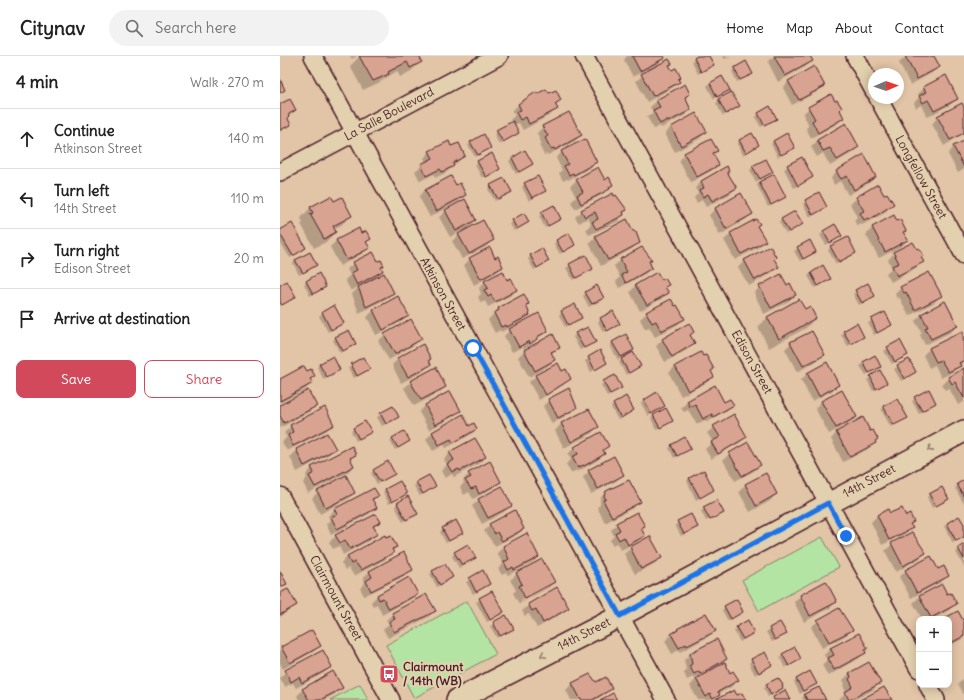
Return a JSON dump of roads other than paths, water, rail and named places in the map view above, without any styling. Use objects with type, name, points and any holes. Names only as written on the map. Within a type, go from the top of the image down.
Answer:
[{"type":"street","name":"Atkinson Street","points":[[313,56],[666,700]]},
{"type":"street","name":"La Salle Boulevard","points":[[280,172],[499,56]]},
{"type":"street","name":"Edison Street","points":[[584,56],[916,664]]},
{"type":"street","points":[[855,56],[868,80]]},
{"type":"street","name":"Longfellow Street","points":[[881,104],[964,255]]},
{"type":"street","name":"14th Street","points":[[457,700],[620,616],[964,431]]},
{"type":"street","name":"Clairmount Street","points":[[280,496],[391,700]]},
{"type":"street","points":[[930,688],[936,700]]},
{"type":"place","name":"Clairmount / 14th (WB)","points":[[389,674]]}]
